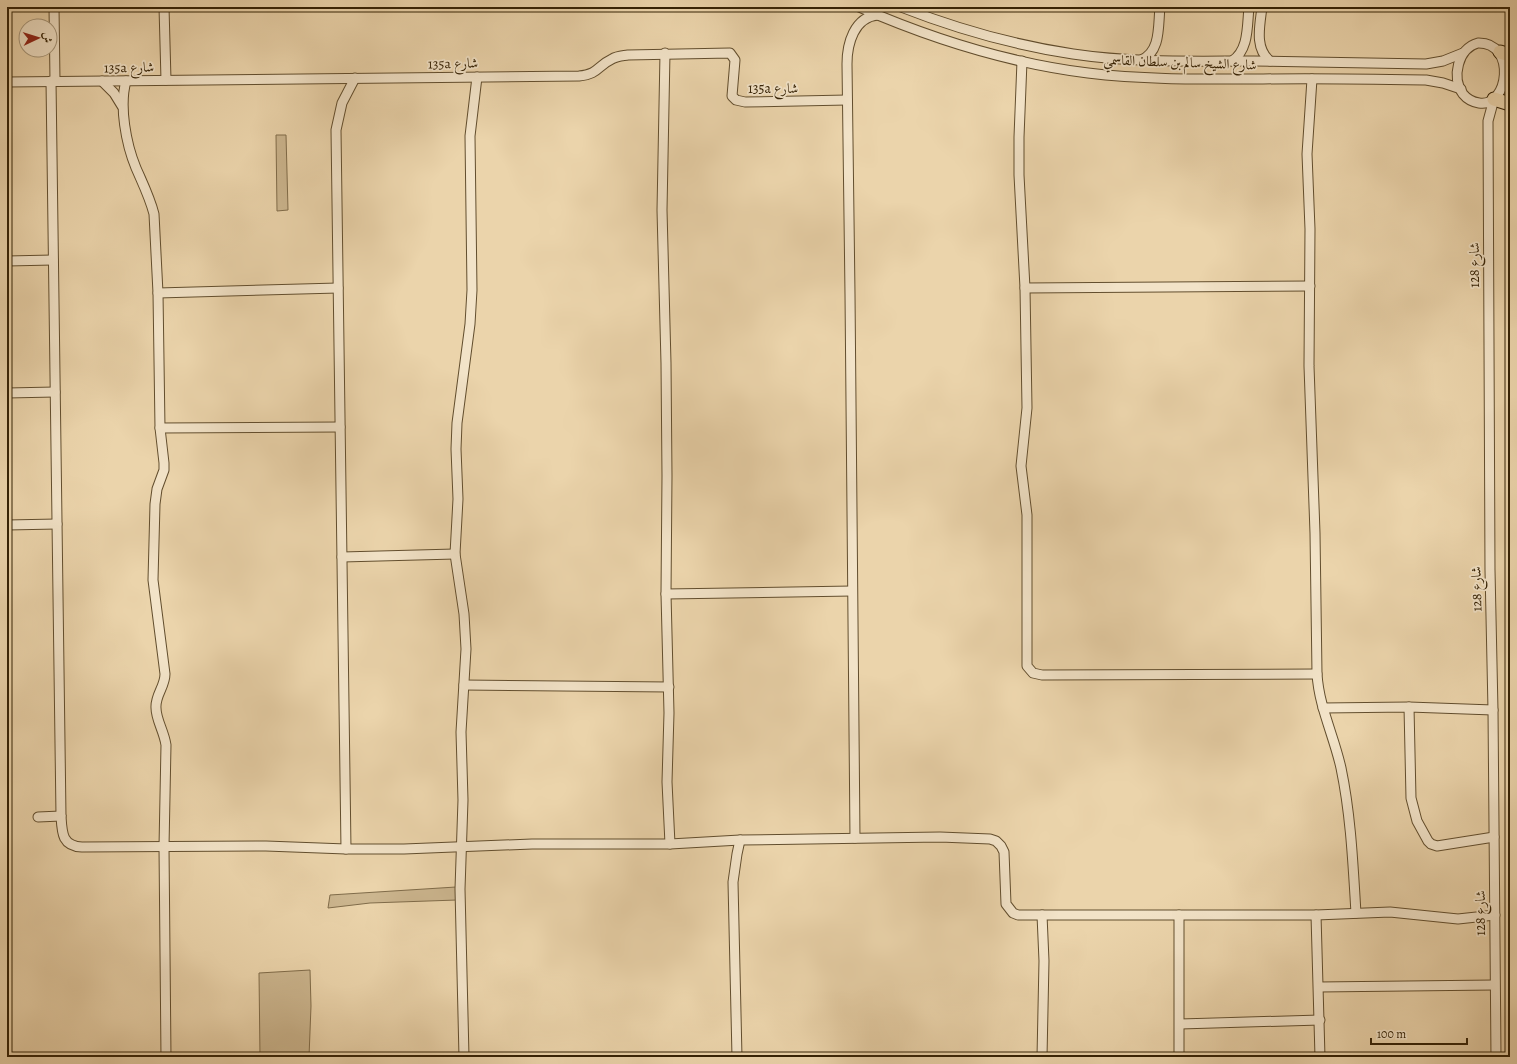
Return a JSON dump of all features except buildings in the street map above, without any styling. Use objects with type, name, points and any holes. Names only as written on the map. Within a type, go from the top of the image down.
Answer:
[{"type":"highway","points":[[1496,97],[1510,104]]},
{"type":"street","points":[[54,7],[53,260],[61,816],[62,834],[65,840],[70,844],[76,847],[266,846],[346,849],[404,849],[539,844],[670,844],[740,840],[990,838],[996,841],[1004,852],[1005,898],[1009,909],[1018,915],[1316,915],[1390,912],[1441,919],[1458,919],[1494,915]]},
{"type":"street","points":[[164,7],[166,80]]},
{"type":"street","points":[[854,7],[857,13],[857,25],[849,45],[847,58],[847,100],[855,838]]},
{"type":"street","name":"شارع الشيخ سالم بن سلطان القاسمي","points":[[859,7],[935,37],[964,46],[1022,61],[1087,73],[1153,78],[1312,78],[1434,81],[1460,89]]},
{"type":"street","name":"شارع الشيخ سالم بن سلطان القاسمي","points":[[901,7],[942,22],[1007,41],[1073,54],[1141,60],[1426,64],[1443,61],[1463,53]]},
{"type":"street","points":[[1141,60],[1151,54],[1156,44],[1160,7]]},
{"type":"street","points":[[1232,61],[1237,58],[1244,47],[1249,7]]},
{"type":"street","points":[[1262,7],[1260,49],[1262,54],[1270,62]]},
{"type":"street","points":[[857,25],[866,17],[878,15]]},
{"type":"street","points":[[1248,19],[1249,34],[1253,38],[1260,34]]},
{"type":"street","points":[[1488,121],[1477,103],[1466,97],[1460,89],[1458,68],[1463,53],[1470,46],[1482,43],[1494,47],[1505,57],[1510,73]]},
{"type":"street","points":[[1156,44],[1162,55],[1172,61]]},
{"type":"street","name":"135a شارع","points":[[7,82],[583,76],[595,72],[606,62],[620,56],[730,53],[735,60],[732,96],[736,100],[745,102],[847,100]]},
{"type":"street","points":[[665,54],[662,210],[668,476],[666,594],[669,687],[668,782],[670,844]]},
{"type":"street","points":[[1496,97],[1504,80],[1505,57]]},
{"type":"street","points":[[1022,61],[1019,129],[1019,175],[1025,288],[1027,408],[1021,466],[1027,515],[1027,661],[1030,670],[1033,673],[1042,675],[1317,674]]},
{"type":"street","points":[[464,1057],[460,889],[463,800],[461,732],[465,667],[465,632],[455,554],[458,499],[456,434],[466,358],[472,290],[470,136],[477,77]]},
{"type":"street","points":[[346,849],[336,130],[342,103],[355,78]]},
{"type":"street","points":[[1312,78],[1307,154],[1310,229],[1310,373],[1317,674],[1323,708],[1334,742],[1345,788],[1356,913]]},
{"type":"street","points":[[102,81],[114,93],[122,108]]},
{"type":"street","points":[[126,81],[122,108],[130,149],[151,201],[154,214],[158,293],[160,428],[164,470],[157,489],[155,504],[153,576],[165,674],[165,682],[158,694],[156,708],[166,745],[164,847],[166,1057]]},
{"type":"street","points":[[1477,103],[1485,103],[1510,87]]},
{"type":"street","name":"شارع 128","points":[[1496,97],[1488,121],[1488,408],[1493,710],[1494,985],[1496,1057]]},
{"type":"street","points":[[7,261],[53,260]]},
{"type":"street","points":[[1025,288],[1310,286]]},
{"type":"street","points":[[158,293],[338,288]]},
{"type":"street","points":[[7,393],[55,392]]},
{"type":"street","points":[[160,428],[340,427]]},
{"type":"street","points":[[7,525],[57,524]]},
{"type":"street","points":[[342,556],[455,554]]},
{"type":"street","points":[[666,594],[852,591]]},
{"type":"street","points":[[464,685],[669,687]]},
{"type":"street","points":[[1409,707],[1411,798],[1417,821],[1428,841],[1430,844],[1437,846],[1494,838]]},
{"type":"street","points":[[1323,708],[1409,707],[1493,710]]},
{"type":"street","points":[[38,817],[61,816]]},
{"type":"street","points":[[737,1057],[733,882],[740,840]]},
{"type":"street","points":[[1042,915],[1044,961],[1042,1057]]},
{"type":"street","points":[[1179,1057],[1180,915]]},
{"type":"street","points":[[1316,915],[1320,1057]]},
{"type":"street","points":[[1319,987],[1494,985]]},
{"type":"street","points":[[1180,1024],[1320,1020]]},
{"type":"shaded area","points":[[276,135],[286,135],[288,210],[277,211]]},
{"type":"shaded area","points":[[456,887],[457,900],[370,903],[328,908],[330,895]]},
{"type":"shaded area","points":[[310,970],[311,1006],[309,1057],[260,1057],[259,973]]}]
